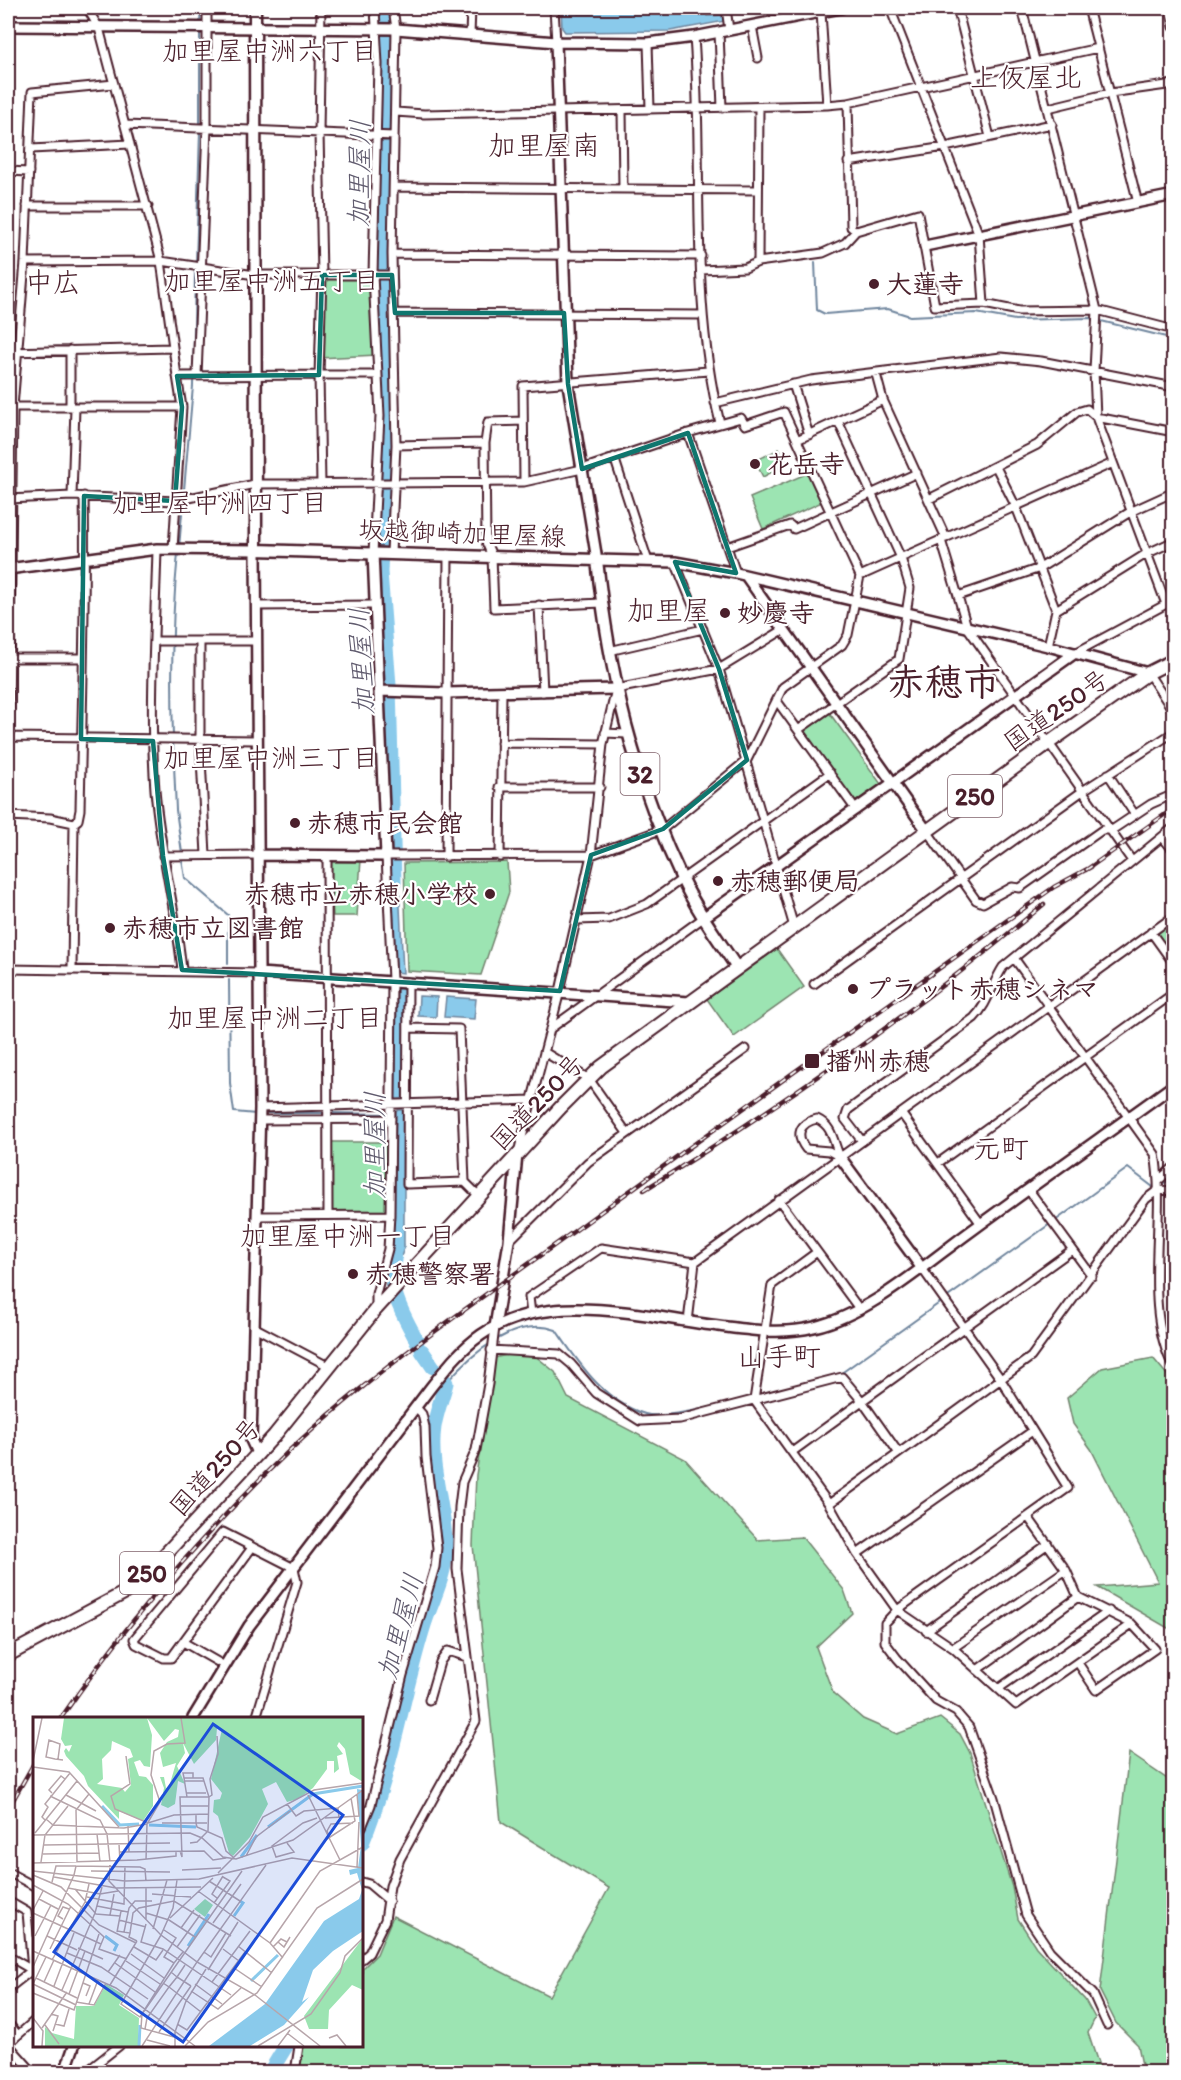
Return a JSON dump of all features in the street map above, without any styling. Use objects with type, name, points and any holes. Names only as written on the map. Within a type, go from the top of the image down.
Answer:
[{"type":"highway","name":"国道250号","points":[[8,1655],[124,1593],[147,1574],[258,1455],[380,1304],[589,1079],[689,1002],[1050,742],[1148,673],[1173,660]]},
{"type":"main road","points":[[255,8],[256,550]]},
{"type":"main road","name":"坂越御崎加里屋線","points":[[256,550],[492,555],[597,560],[609,651],[627,734],[682,880],[703,918],[737,968]]},
{"type":"street","points":[[87,8],[99,28],[161,261],[171,348],[182,406],[173,549]]},
{"type":"street","points":[[197,376],[207,128],[203,28],[207,8]]},
{"type":"street","points":[[321,8],[319,133],[322,275],[319,375],[321,484]]},
{"type":"street","points":[[375,8],[378,28],[378,64],[373,275],[380,416],[373,553],[393,980],[390,1215],[388,1249],[376,1294],[380,1304]]},
{"type":"street","points":[[390,554],[396,445],[395,313],[392,275],[396,112],[393,8]]},
{"type":"street","points":[[470,35],[471,8]]},
{"type":"street","points":[[554,8],[556,42]]},
{"type":"street","points":[[726,8],[729,30]]},
{"type":"street","points":[[787,8],[790,18]]},
{"type":"street","points":[[8,26],[378,28],[556,42],[648,43],[694,37],[841,8]]},
{"type":"street","points":[[891,8],[979,235],[984,304]]},
{"type":"street","points":[[957,8],[990,137]]},
{"type":"street","points":[[1022,8],[1097,310],[1094,371],[1096,417],[1166,604]]},
{"type":"street","points":[[1088,8],[1138,203]]},
{"type":"street","points":[[1171,8],[1173,27]]},
{"type":"street","points":[[821,12],[827,105]]},
{"type":"street","points":[[752,26],[758,58]]},
{"type":"street","points":[[719,32],[722,108]]},
{"type":"street","points":[[694,37],[699,108],[702,315],[708,371],[720,423]]},
{"type":"street","name":"坂越御崎加里屋線","points":[[556,42],[568,384],[597,560]]},
{"type":"street","points":[[648,43],[650,109]]},
{"type":"street","points":[[396,112],[424,114],[560,112],[827,105],[848,103],[1098,48]]},
{"type":"street","points":[[8,793],[10,407],[19,351],[31,149],[32,92],[114,84]]},
{"type":"street","points":[[1047,108],[1110,93],[1173,84]]},
{"type":"street","points":[[848,103],[851,227],[856,231]]},
{"type":"street","points":[[758,262],[759,108]]},
{"type":"street","points":[[622,110],[623,188]]},
{"type":"street","points":[[848,162],[945,147],[1052,124]]},
{"type":"street","points":[[126,125],[394,136]]},
{"type":"street","points":[[31,149],[130,144]]},
{"type":"street","points":[[8,171],[29,172]]},
{"type":"street","points":[[394,187],[758,190]]},
{"type":"street","points":[[925,246],[1173,195]]},
{"type":"street","points":[[27,206],[148,206]]},
{"type":"street","points":[[701,270],[745,268],[758,262],[823,253],[845,243],[856,231],[918,213],[935,306],[984,304],[1019,311],[1097,310],[1173,330]]},
{"type":"street","points":[[392,254],[562,257],[700,256]]},
{"type":"street","points":[[25,262],[161,261],[255,275],[392,275]]},
{"type":"street","points":[[395,313],[702,315]]},
{"type":"street","points":[[8,352],[171,348]]},
{"type":"street","points":[[70,350],[73,408],[72,496]]},
{"type":"street","points":[[715,404],[793,384],[1000,357],[1021,358],[1173,387]]},
{"type":"street","points":[[524,482],[523,386],[708,371]]},
{"type":"street","points":[[876,374],[883,400],[929,499],[943,539],[967,627],[1132,861]]},
{"type":"street","points":[[177,376],[377,375]]},
{"type":"street","points":[[793,384],[809,435]]},
{"type":"street","points":[[797,440],[883,400]]},
{"type":"street","points":[[10,407],[182,406]]},
{"type":"street","points":[[929,499],[1037,445],[1077,412],[1087,409],[1096,417],[1173,432]]},
{"type":"street","points":[[10,499],[84,496],[175,501],[255,484],[524,482],[582,469],[720,423],[741,418],[745,425],[783,412],[860,576],[848,635],[842,645],[783,687],[747,760],[663,829],[591,855],[163,856]]},
{"type":"street","points":[[798,730],[899,659],[907,614],[910,588],[901,558],[838,421]]},
{"type":"street","points":[[523,422],[488,422],[485,443],[486,542],[492,555],[494,608],[602,603]]},
{"type":"street","points":[[688,433],[736,573]]},
{"type":"street","points":[[396,445],[485,443]]},
{"type":"street","points":[[614,457],[648,561]]},
{"type":"street","points":[[860,576],[1113,463]]},
{"type":"street","points":[[996,467],[1016,507],[1056,610],[1047,646]]},
{"type":"street","points":[[727,547],[790,525],[794,529],[917,473]]},
{"type":"street","points":[[958,596],[1040,568],[1130,512],[1173,492]]},
{"type":"street","points":[[72,969],[74,823],[78,820],[80,810],[84,496]]},
{"type":"street","points":[[1056,610],[1146,554],[1173,541]]},
{"type":"street","points":[[9,569],[157,549],[256,550],[260,1114],[251,1440],[258,1455]]},
{"type":"street","points":[[157,549],[153,741],[163,856],[178,934],[182,970]]},
{"type":"street","points":[[446,856],[448,554]]},
{"type":"street","points":[[597,560],[675,562],[736,573],[1075,653],[1148,673],[1173,712]]},
{"type":"street","points":[[675,562],[719,669],[794,927]]},
{"type":"street","points":[[746,576],[976,900],[983,903],[1012,887],[1020,888],[1102,830],[1112,830],[1151,804],[1173,794]]},
{"type":"street","points":[[550,1029],[1075,653],[1173,600]]},
{"type":"street","points":[[256,606],[374,605]]},
{"type":"street","points":[[539,605],[543,692]]},
{"type":"street","points":[[609,651],[703,629]]},
{"type":"street","points":[[380,691],[446,693],[616,689],[719,669],[783,630]]},
{"type":"street","points":[[155,641],[256,641]]},
{"type":"street","points":[[200,641],[200,739],[206,855]]},
{"type":"street","points":[[10,658],[82,658]]},
{"type":"street","points":[[363,1958],[369,1953],[386,1920],[394,1871],[476,1722],[457,1569],[462,1482],[476,1450],[489,1384],[491,1350],[509,1241],[517,1154],[560,991],[591,855],[603,744],[616,689]]},
{"type":"street","points":[[500,857],[499,787],[502,692]]},
{"type":"street","points":[[777,700],[856,810]]},
{"type":"street","points":[[814,984],[1084,790],[1173,732]]},
{"type":"street","points":[[605,733],[627,734]]},
{"type":"street","points":[[9,737],[153,741],[257,740]]},
{"type":"street","points":[[501,743],[603,744]]},
{"type":"street","points":[[577,920],[609,920],[647,904],[830,773]]},
{"type":"street","points":[[1108,774],[1135,815]]},
{"type":"street","points":[[499,787],[600,787]]},
{"type":"street","points":[[8,816],[50,818],[74,823]]},
{"type":"street","points":[[862,1141],[845,1119],[848,1110],[974,1018],[984,1008],[994,981],[1003,967],[1173,827]]},
{"type":"street","points":[[1162,837],[1173,851]]},
{"type":"street","points":[[327,856],[330,975],[328,1215]]},
{"type":"street","points":[[531,1314],[529,1297],[601,1248],[695,1262],[1173,915]]},
{"type":"street","points":[[1151,932],[1173,964]]},
{"type":"street","points":[[1014,958],[1155,1154],[1160,1179],[1157,1274],[1161,1329],[1164,1351],[1173,1368]]},
{"type":"street","points":[[8,969],[182,970],[330,975],[689,1002]]},
{"type":"street","points":[[407,982],[407,1184],[465,1182]]},
{"type":"street","points":[[938,1163],[1173,993]]},
{"type":"street","points":[[408,1028],[459,1029],[465,1182],[479,1196]]},
{"type":"street","points":[[509,1241],[588,1162],[746,1049]]},
{"type":"street","points":[[544,1052],[589,1079],[627,1133]]},
{"type":"street","points":[[194,1717],[224,1665],[416,1407],[454,1359],[495,1327],[531,1314],[576,1307],[764,1332],[813,1328],[860,1310],[1173,1085]]},
{"type":"street","points":[[260,1114],[330,1119],[391,1111],[406,1105],[532,1100]]},
{"type":"street","points":[[260,1114],[330,1106],[391,1111]]},
{"type":"street","points":[[901,1113],[981,1224]]},
{"type":"street","points":[[840,1157],[829,1150],[806,1149],[800,1141],[799,1133],[802,1126],[817,1119],[824,1122],[832,1131],[840,1157],[1000,1378],[1031,1432],[1068,1488],[897,1610],[885,1623],[885,1642],[928,1693],[956,1712],[969,1727],[994,1798],[1026,1915],[1050,1951],[1093,1994],[1107,2025]]},
{"type":"street","points":[[1160,1179],[1173,1167]]},
{"type":"street","points":[[1029,1190],[1092,1276]]},
{"type":"street","points":[[829,1504],[1031,1357],[1146,1199],[1158,1190],[1173,1191]]},
{"type":"street","points":[[779,1200],[860,1310]]},
{"type":"street","points":[[258,1216],[390,1215]]},
{"type":"street","points":[[792,1452],[1072,1250]]},
{"type":"street","points":[[817,1252],[772,1285],[754,1400],[829,1504],[857,1554],[897,1610],[953,1648],[1016,1705],[1132,1624]]},
{"type":"street","points":[[688,1322],[695,1262]]},
{"type":"street","points":[[254,1327],[328,1366]]},
{"type":"street","points":[[491,1350],[559,1354],[596,1393],[640,1421],[680,1419],[842,1377],[898,1452]]},
{"type":"street","points":[[363,1825],[371,1805],[403,1675],[435,1567],[437,1548],[426,1457],[425,1427],[422,1413],[416,1407]]},
{"type":"street","points":[[857,1554],[1031,1432]]},
{"type":"street","points":[[1028,1517],[1066,1570],[1078,1597],[1132,1624],[1155,1649],[1096,1690],[1078,1663]]},
{"type":"street","points":[[251,1549],[173,1656],[166,1659],[136,1644],[134,1640],[223,1532],[251,1549],[294,1568]]},
{"type":"street","points":[[926,1631],[1048,1544]]},
{"type":"street","points":[[257,1717],[297,1582],[294,1568]]},
{"type":"street","points":[[953,1648],[1066,1570]]},
{"type":"street","points":[[977,1670],[1078,1597]]},
{"type":"street","points":[[998,1689],[1109,1611]]},
{"type":"street","points":[[183,1642],[224,1665]]},
{"type":"street","points":[[429,1700],[440,1662],[447,1651],[467,1657]]},
{"type":"street","points":[[8,1872],[33,1885]]},
{"type":"street","points":[[363,1882],[369,1884],[388,1901]]},
{"type":"street","points":[[8,1901],[27,1912],[32,1970]]},
{"type":"street","points":[[8,1956],[32,1970]]},
{"type":"street","points":[[8,1989],[32,1970]]},
{"type":"street","points":[[33,2022],[8,2044],[33,2073]]},
{"type":"street","points":[[8,2023],[18,2035]]},
{"type":"street","points":[[65,2073],[74,2047]]},
{"type":"street","points":[[86,2073],[118,2047]]},
{"type":"street","points":[[295,2073],[297,2047]]},
{"type":"highlighted area","points":[[322,275],[392,275],[395,313],[564,313],[568,384],[582,469],[688,433],[736,573],[675,562],[719,669],[747,760],[663,829],[591,855],[560,991],[182,970],[163,856],[153,741],[81,739],[84,496],[175,501],[182,407],[177,376],[319,375]]},
{"type":"green space","points":[[322,275],[373,275],[377,355],[319,358]]},
{"type":"green space","points":[[779,449],[787,464],[763,477],[755,461]]},
{"type":"green space","points":[[808,473],[822,502],[763,529],[750,498]]},
{"type":"green space","points":[[828,711],[881,784],[856,803],[803,733],[803,729]]},
{"type":"green space","points":[[361,860],[357,916],[333,916],[330,861]]},
{"type":"green space","points":[[507,862],[509,892],[481,975],[407,971],[404,863]]},
{"type":"green space","points":[[1173,921],[1173,958],[1157,936],[1158,931]]},
{"type":"green space","points":[[777,949],[804,987],[734,1037],[707,999]]},
{"type":"green space","points":[[332,1142],[387,1142],[386,1209],[384,1212],[334,1212],[331,1209]]},
{"type":"green space","points":[[511,1354],[533,1354],[555,1372],[568,1398],[685,1459],[758,1540],[802,1537],[844,1590],[852,1613],[816,1647],[833,1693],[863,1719],[897,1734],[940,1718],[960,1734],[970,1753],[1012,1887],[1018,1919],[1036,1947],[1085,2000],[1095,2018],[1088,2033],[1101,2072],[298,2072],[304,2047],[363,2047],[363,1968],[377,1954],[393,1916],[549,1996],[609,1888],[501,1822],[473,1545],[476,1475],[494,1358]]},
{"type":"green space","points":[[1153,1358],[1173,1382],[1173,1631],[1097,1587],[1158,1582],[1091,1449],[1073,1424],[1067,1398],[1102,1368]]},
{"type":"green space","points":[[1129,1753],[1173,1783],[1173,2072],[1135,2072],[1143,2070],[1138,2045],[1116,2023],[1100,1991]]},
{"type":"water","points":[[561,8],[577,8],[578,14],[592,14],[592,9],[645,8],[646,13],[707,10],[707,16],[724,15],[725,21],[670,31],[565,32],[562,28]]},
{"type":"water","points":[[398,862],[403,973],[396,972],[391,864]]},
{"type":"water","points":[[397,988],[406,989],[405,1101],[395,1102]]},
{"type":"water","points":[[419,996],[437,997],[436,1017],[418,1016]]},
{"type":"water","points":[[446,997],[476,999],[474,1019],[444,1017]]},
{"type":"water","points":[[404,1110],[404,1248],[396,1272],[386,1284],[393,1243],[396,1112]]},
{"type":"waterway","points":[[200,23],[201,8]]},
{"type":"waterway","name":"加里屋川","points":[[383,8],[387,41],[383,289],[387,403],[380,572],[389,685],[394,882]]},
{"type":"waterway","points":[[200,29],[200,125]]},
{"type":"waterway","points":[[196,263],[200,131]]},
{"type":"waterway","points":[[815,262],[817,310],[825,314],[888,309],[910,316],[976,313],[1015,320],[1089,318],[1174,339]]},
{"type":"waterway","points":[[179,548],[193,386],[195,269]]},
{"type":"waterway","points":[[173,736],[172,644],[178,553]]},
{"type":"waterway","points":[[173,742],[176,810],[182,853]]},
{"type":"waterway","points":[[182,859],[185,878],[228,915],[228,964]]},
{"type":"waterway","points":[[229,980],[230,1083],[234,1112],[256,1114]]},
{"type":"waterway","points":[[261,1113],[325,1113]]},
{"type":"waterway","points":[[330,1113],[388,1114]]},
{"type":"waterway","points":[[1055,1221],[1128,1168],[1153,1187],[1174,1179]]},
{"type":"waterway","points":[[840,1374],[1050,1224]]},
{"type":"waterway","name":"加里屋川","points":[[395,1260],[393,1270],[395,1291],[402,1312],[417,1341]]},
{"type":"waterway","points":[[446,1383],[468,1361],[495,1340],[525,1328],[541,1327],[556,1330],[583,1368],[605,1391],[630,1408],[645,1414],[659,1415],[703,1409],[817,1380]]},
{"type":"waterway","name":"加里屋川","points":[[422,1351],[433,1367]]},
{"type":"waterway","name":"加里屋川","points":[[363,1840],[381,1790],[415,1655],[444,1564],[445,1538],[435,1475],[433,1443],[435,1422],[445,1381]]},
{"type":"waterway","name":"加里屋川","points":[[270,2072],[285,2047]]},
{"type":"railway","points":[[1086,870],[1174,808]]},
{"type":"railway","points":[[62,1717],[86,1682],[168,1578],[258,1481],[326,1417],[442,1326],[714,1129],[1054,887],[1091,867]]},
{"type":"railway","points":[[644,1190],[849,1055],[948,981],[1044,904]]},
{"type":"railway","points":[[8,1809],[33,1765]]},
{"type":"place","name":"大蓮寺","points":[[874,284]]},
{"type":"place","name":"花岳寺","points":[[755,464]]},
{"type":"place","name":"妙慶寺","points":[[725,613]]},
{"type":"place","name":"赤穂市民会館","points":[[295,823]]},
{"type":"place","name":"赤穂郵便局","points":[[718,881]]},
{"type":"place","name":"赤穂市立赤穂小学校","points":[[490,894]]},
{"type":"place","name":"赤穂市立図書館","points":[[110,928]]},
{"type":"place","name":"プラット赤穂シネマ","points":[[853,989]]},
{"type":"place","name":"播州赤穂","points":[[812,1061]]},
{"type":"place","name":"赤穂警察署","points":[[353,1274]]},
{"type":"district","name":"加里屋中洲六丁目","points":[[270,50]]},
{"type":"district","name":"上仮屋北","points":[[1026,77]]},
{"type":"district","name":"加里屋南","points":[[544,145]]},
{"type":"district","name":"加里屋中洲五丁目","points":[[272,280]]},
{"type":"district","name":"中広","points":[[53,282]]},
{"type":"district","name":"加里屋中洲四丁目","points":[[220,502]]},
{"type":"district","name":"加里屋","points":[[669,610]]},
{"type":"district","name":"赤穂市","points":[[944,682]]},
{"type":"district","name":"加里屋中洲三丁目","points":[[271,757]]},
{"type":"district","name":"加里屋中洲二丁目","points":[[275,1017]]},
{"type":"district","name":"元町","points":[[1001,1148]]},
{"type":"district","name":"加里屋中洲一丁目","points":[[348,1235]]},
{"type":"district","name":"山手町","points":[[779,1356]]}]
